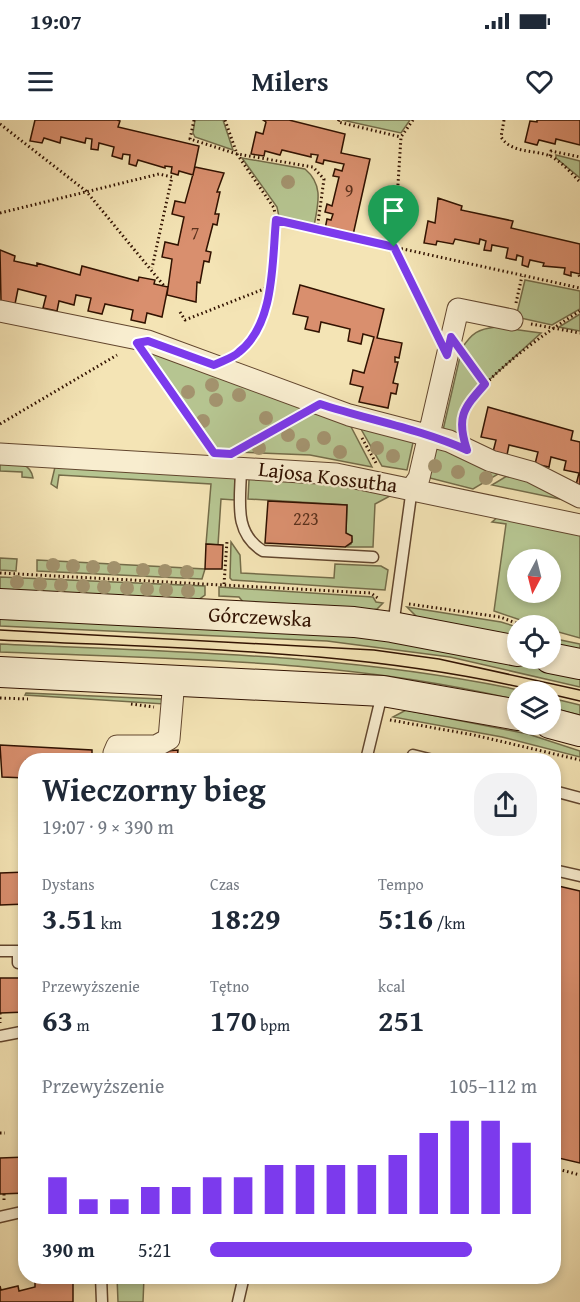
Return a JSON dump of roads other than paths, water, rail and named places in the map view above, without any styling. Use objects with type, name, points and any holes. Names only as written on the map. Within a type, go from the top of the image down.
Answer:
[{"type":"main road","name":"Górczewska","points":[[0,604],[287,617],[394,614],[507,648]]},
{"type":"main road","points":[[561,660],[580,664]]},
{"type":"main road","points":[[0,672],[173,694],[379,704],[507,714]]},
{"type":"main road","points":[[561,726],[580,731]]},
{"type":"street","points":[[412,488],[419,478],[458,309],[512,320]]},
{"type":"street","points":[[0,311],[139,342],[214,365],[349,415],[429,434],[491,461],[531,472],[580,497]]},
{"type":"street","name":"Lajosa Kossutha","points":[[0,454],[236,460],[336,474],[412,488],[580,525]]},
{"type":"street","points":[[114,753],[117,746],[156,746],[169,739],[173,694]]},
{"type":"lane","points":[[236,460],[243,531],[253,545],[263,551],[373,556]]},
{"type":"lane","points":[[394,614],[412,488]]},
{"type":"lane","points":[[368,753],[379,704]]},
{"type":"lane","points":[[561,793],[580,798]]},
{"type":"lane","points":[[561,872],[580,876]]},
{"type":"lane","points":[[0,951],[18,951]]},
{"type":"lane","points":[[0,1036],[18,1033]]},
{"type":"lane","points":[[0,1217],[18,1213]]},
{"type":"lane","points":[[102,1284],[102,1302]]},
{"type":"lane","points":[[238,1302],[242,1284]]},
{"type":"tram line","points":[[0,630],[374,650],[439,659],[580,690]]},
{"type":"tram line","points":[[0,640],[204,649],[340,659],[407,667],[507,685]]},
{"type":"tram line","points":[[561,697],[580,701]]}]
